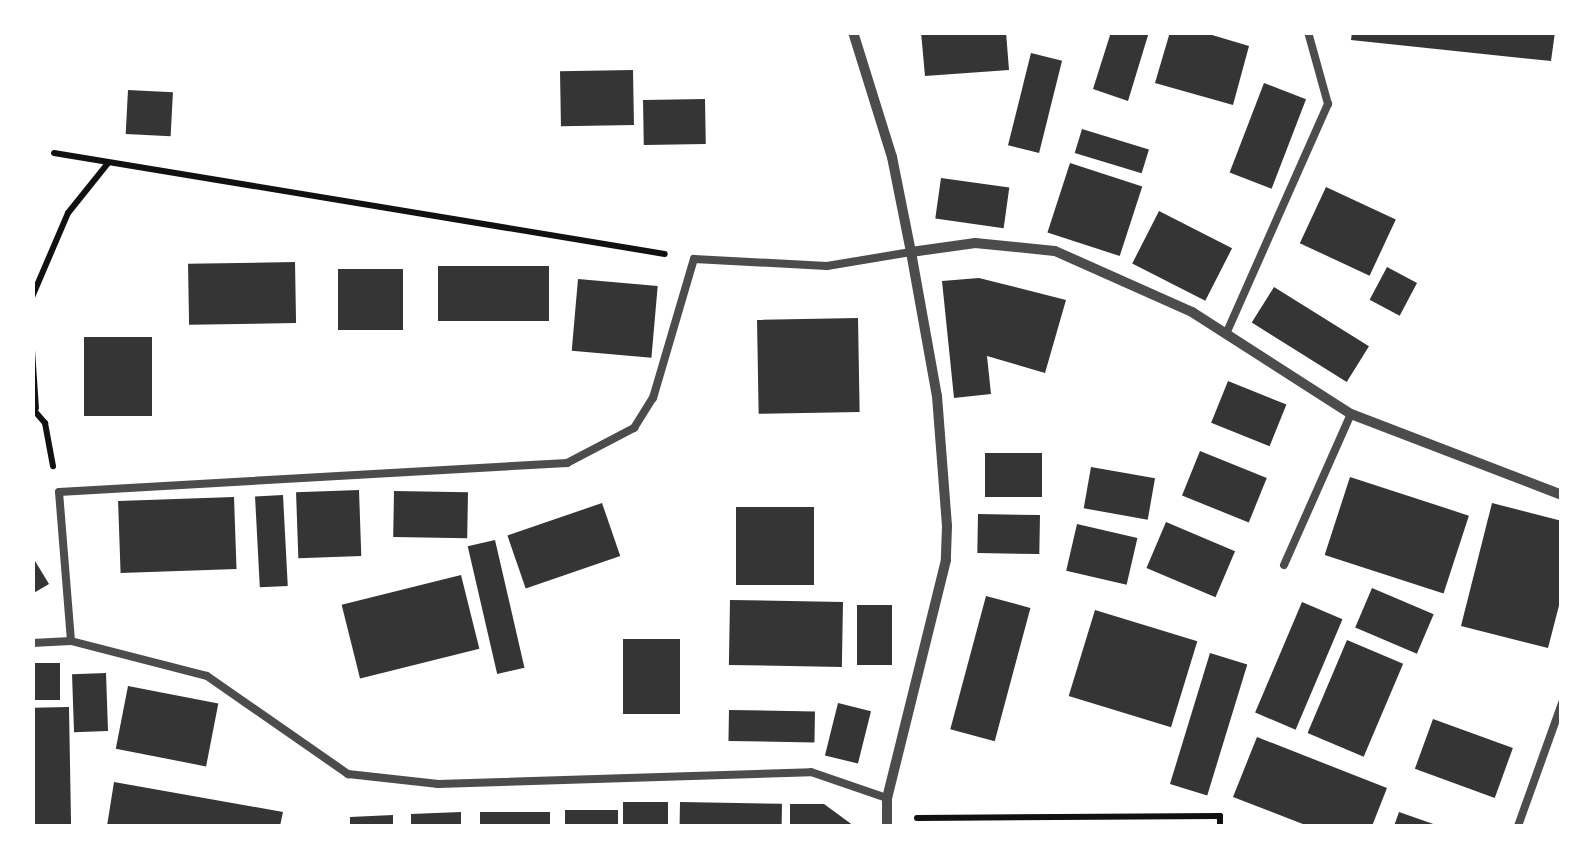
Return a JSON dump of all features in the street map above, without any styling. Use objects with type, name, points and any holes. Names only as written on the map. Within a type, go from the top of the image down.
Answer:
[{"type":"street","points":[[852,32],[892,158],[937,396],[946,560],[887,798],[888,826]]},
{"type":"street","points":[[911,252],[974,243],[1055,251],[1133,282],[1226,334],[1351,414],[1562,496]]},
{"type":"lane","points":[[1226,334],[1328,104],[1308,32]]},
{"type":"lane","points":[[71,641],[58,492],[567,463],[634,428],[652,398],[694,259],[827,266],[911,252]]},
{"type":"lane","points":[[1284,564],[1351,414]]},
{"type":"lane","points":[[32,643],[71,641],[207,676],[348,774],[438,784],[811,772],[887,798]]},
{"type":"lane","points":[[1518,826],[1562,703]]},
{"type":"path","points":[[54,153],[694,259]]},
{"type":"path","points":[[32,297],[68,214],[108,162]]},
{"type":"path","points":[[32,350],[34,408],[58,492]]},
{"type":"path","points":[[887,798],[920,819],[1220,816],[1220,826]]},
{"type":"building","points":[[921,32],[1006,32],[1009,70],[925,76]]},
{"type":"building","points":[[1111,32],[1149,32],[1128,101],[1093,89]]},
{"type":"building","points":[[1170,32],[1202,32],[1249,46],[1233,105],[1155,83]]},
{"type":"building","points":[[1352,32],[1555,32],[1551,61],[1351,40]]},
{"type":"building","points":[[1031,53],[1062,61],[1039,153],[1008,145]]},
{"type":"building","points":[[633,70],[634,125],[561,126],[560,71]]},
{"type":"building","points":[[1264,83],[1306,99],[1272,189],[1230,173]]},
{"type":"building","points":[[128,90],[173,92],[171,136],[126,134]]},
{"type":"building","points":[[705,99],[706,144],[644,145],[643,100]]},
{"type":"building","points":[[1082,129],[1149,149],[1142,173],[1075,153]]},
{"type":"building","points":[[1070,163],[1142,186],[1120,256],[1047,232]]},
{"type":"building","points":[[941,178],[1009,188],[1004,228],[935,219]]},
{"type":"building","points":[[1326,187],[1396,220],[1370,276],[1300,243]]},
{"type":"building","points":[[1159,211],[1232,248],[1205,301],[1132,264]]},
{"type":"building","points":[[295,262],[296,323],[189,325],[188,264]]},
{"type":"building","points":[[438,266],[549,266],[549,321],[438,321]]},
{"type":"building","points":[[1387,267],[1417,283],[1400,316],[1370,300]]},
{"type":"building","points":[[338,269],[403,269],[403,330],[338,330]]},
{"type":"building","points":[[979,278],[1066,300],[1045,373],[987,356],[991,394],[954,398],[942,281]]},
{"type":"building","points":[[578,279],[658,286],[651,358],[572,351]]},
{"type":"building","points":[[1274,287],[1369,346],[1347,382],[1252,323]]},
{"type":"building","points":[[858,318],[860,412],[759,414],[757,320]]},
{"type":"building","points":[[84,337],[152,337],[152,416],[84,416]]},
{"type":"building","points":[[1228,381],[1286,405],[1270,446],[1211,423]]},
{"type":"building","points":[[1200,451],[1267,478],[1249,522],[1182,496]]},
{"type":"building","points":[[985,453],[1042,453],[1042,497],[985,497]]},
{"type":"building","points":[[1091,467],[1155,478],[1148,520],[1084,508]]},
{"type":"building","points":[[1350,477],[1469,516],[1444,594],[1325,555]]},
{"type":"building","points":[[359,490],[361,556],[298,558],[296,492]]},
{"type":"building","points":[[394,491],[468,492],[467,538],[393,537]]},
{"type":"building","points":[[283,495],[288,586],[260,587],[255,496]]},
{"type":"building","points":[[234,497],[237,569],[121,573],[118,501]]},
{"type":"building","points":[[602,503],[620,556],[526,589],[507,536]]},
{"type":"building","points":[[1492,503],[1562,521],[1562,594],[1548,648],[1461,626]]},
{"type":"building","points":[[736,507],[814,507],[814,585],[736,585]]},
{"type":"building","points":[[978,514],[1040,515],[1039,554],[977,553]]},
{"type":"building","points":[[1166,522],[1235,551],[1216,597],[1146,568]]},
{"type":"building","points":[[1077,524],[1137,538],[1127,585],[1066,571]]},
{"type":"building","points":[[495,540],[524,668],[497,674],[468,546]]},
{"type":"building","points":[[32,556],[49,584],[32,594]]},
{"type":"building","points":[[461,575],[479,649],[360,678],[342,605]]},
{"type":"building","points":[[1372,588],[1434,614],[1417,654],[1355,628]]},
{"type":"building","points":[[986,596],[1030,608],[995,741],[950,729]]},
{"type":"building","points":[[730,600],[843,602],[842,667],[729,665]]},
{"type":"building","points":[[1302,602],[1343,619],[1296,730],[1255,712]]},
{"type":"building","points":[[857,605],[892,605],[892,665],[857,665]]},
{"type":"building","points":[[1095,610],[1197,641],[1171,727],[1069,696]]},
{"type":"building","points":[[623,639],[680,639],[680,714],[623,714]]},
{"type":"building","points":[[1347,640],[1403,664],[1364,757],[1308,733]]},
{"type":"building","points":[[1210,653],[1247,664],[1207,795],[1170,784]]},
{"type":"building","points":[[32,663],[60,663],[60,700],[32,700]]},
{"type":"building","points":[[106,673],[108,731],[74,732],[72,674]]},
{"type":"building","points":[[128,686],[218,704],[206,766],[116,749]]},
{"type":"building","points":[[838,703],[871,711],[858,764],[825,755]]},
{"type":"building","points":[[69,707],[71,826],[34,826],[32,708]]},
{"type":"building","points":[[729,710],[815,712],[814,742],[728,741]]},
{"type":"building","points":[[1433,719],[1513,748],[1495,798],[1415,769]]},
{"type":"building","points":[[1257,737],[1387,788],[1372,826],[1308,826],[1233,797]]},
{"type":"building","points":[[114,782],[283,812],[280,826],[107,826]]},
{"type":"building","points":[[623,802],[668,802],[668,826],[623,826]]},
{"type":"building","points":[[680,802],[782,804],[782,826],[680,826]]},
{"type":"building","points":[[790,804],[824,804],[854,826],[790,826]]},
{"type":"building","points":[[565,810],[618,810],[618,826],[565,826]]},
{"type":"building","points":[[461,812],[461,826],[411,826],[411,814]]},
{"type":"building","points":[[480,812],[550,812],[550,826],[480,826]]},
{"type":"building","points":[[1399,812],[1439,826],[1394,826]]},
{"type":"building","points":[[393,815],[393,826],[350,826],[350,817]]}]
